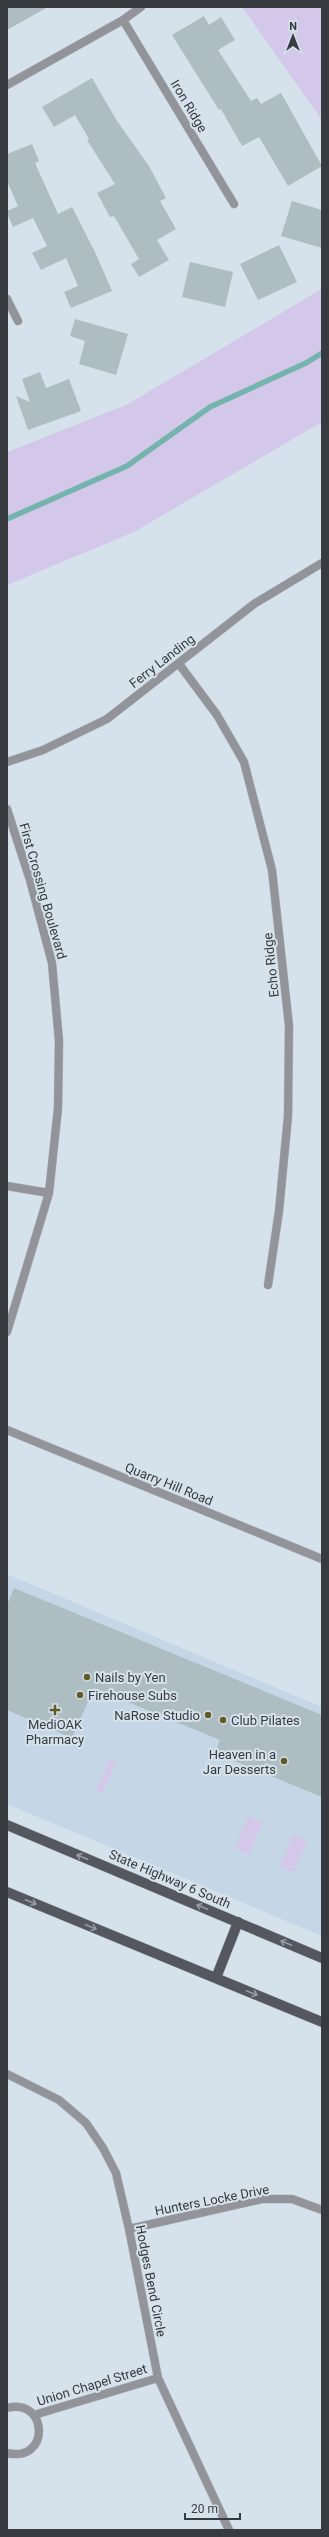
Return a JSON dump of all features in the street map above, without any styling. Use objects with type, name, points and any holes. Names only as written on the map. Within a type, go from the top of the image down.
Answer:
[{"type":"main road","name":"State Highway 6 South","points":[[7,1825],[322,1958]]},
{"type":"main road","points":[[7,1892],[322,2022]]},
{"type":"main road","points":[[216,1978],[238,1922]]},
{"type":"street","points":[[7,85],[123,20],[141,7]]},
{"type":"street","name":"Iron Ridge","points":[[123,20],[234,204]]},
{"type":"street","points":[[7,299],[18,321]]},
{"type":"street","name":"Ferry Landing","points":[[7,762],[42,750],[107,719],[254,604],[322,563]]},
{"type":"street","name":"Echo Ridge","points":[[179,664],[217,715],[244,762],[272,870],[289,1026],[289,1101],[279,1211],[268,1285]]},
{"type":"street","name":"First Crossing Boulevard","points":[[7,809],[30,880],[52,963],[60,1041],[58,1108],[49,1193],[7,1332]]},
{"type":"street","points":[[7,1186],[49,1193]]},
{"type":"street","name":"Quarry Hill Road","points":[[7,1430],[322,1559]]},
{"type":"street","name":"Hodges Bend Circle","points":[[7,2074],[59,2100],[86,2123],[104,2148],[116,2173],[129,2229],[158,2378],[229,2530]]},
{"type":"street","name":"Hunters Locke Drive","points":[[129,2229],[262,2199],[292,2199],[322,2210]]},
{"type":"street","name":"Union Chapel Street","points":[[34,2415],[158,2378]]},
{"type":"street","name":"Union Chapel Street","points":[[7,2408],[20,2407],[34,2415],[40,2430],[35,2445],[22,2454],[7,2453]]},
{"type":"shaded area","points":[[242,7],[322,7],[322,120]]},
{"type":"shaded area","points":[[322,289],[322,422],[134,532],[7,585],[7,452],[126,405]]},
{"type":"shaded area","points":[[7,1574],[322,1707],[322,1936],[7,1804]]},
{"type":"shaded area","points":[[109,1760],[116,1762],[102,1794],[96,1792]]},
{"type":"shaded area","points":[[248,1816],[263,1822],[249,1855],[235,1848]]},
{"type":"shaded area","points":[[293,1835],[307,1841],[294,1872],[280,1867]]},
{"type":"building","points":[[7,7],[48,7],[7,30]]},
{"type":"building","points":[[204,16],[209,25],[221,17],[235,40],[218,50],[251,101],[257,98],[261,104],[281,93],[322,166],[288,186],[259,137],[242,146],[221,109],[219,110],[172,35]]},
{"type":"building","points":[[92,78],[117,121],[149,166],[166,198],[160,201],[176,229],[157,240],[169,260],[139,277],[131,264],[139,259],[114,216],[110,217],[97,193],[115,184],[87,140],[89,139],[75,115],[54,127],[42,107]]},
{"type":"building","points":[[32,144],[39,161],[35,163],[58,214],[72,207],[95,252],[112,291],[71,308],[64,292],[78,286],[66,258],[41,270],[32,253],[47,246],[33,218],[13,227],[7,213],[7,211],[18,206],[7,181],[7,154]]},
{"type":"building","points":[[292,201],[322,210],[322,248],[281,236]]},
{"type":"building","points":[[279,245],[297,282],[258,300],[240,264]]},
{"type":"building","points":[[190,262],[233,272],[225,307],[182,297]]},
{"type":"building","points":[[75,319],[128,334],[116,375],[79,364],[85,341],[70,336]]},
{"type":"building","points":[[40,372],[46,388],[69,379],[81,411],[28,430],[16,396],[30,402],[22,379]]},
{"type":"building","points":[[14,1588],[322,1715],[322,1797],[215,1753],[220,1740],[94,1688],[72,1738],[7,1710],[7,1605]]},
{"type":"waterway","points":[[7,519],[127,466],[210,407],[306,363],[322,353]]},
{"type":"place","name":"Nails by Yen","points":[[87,1677]]},
{"type":"place","name":"Firehouse Subs","points":[[80,1695]]},
{"type":"place","name":"MediOAK Pharmacy","points":[[55,1710]]},
{"type":"place","name":"NaRose Studio","points":[[208,1715]]},
{"type":"place","name":"Club Pilates","points":[[223,1720]]},
{"type":"place","name":"Heaven in a Jar Desserts","points":[[284,1761]]}]
